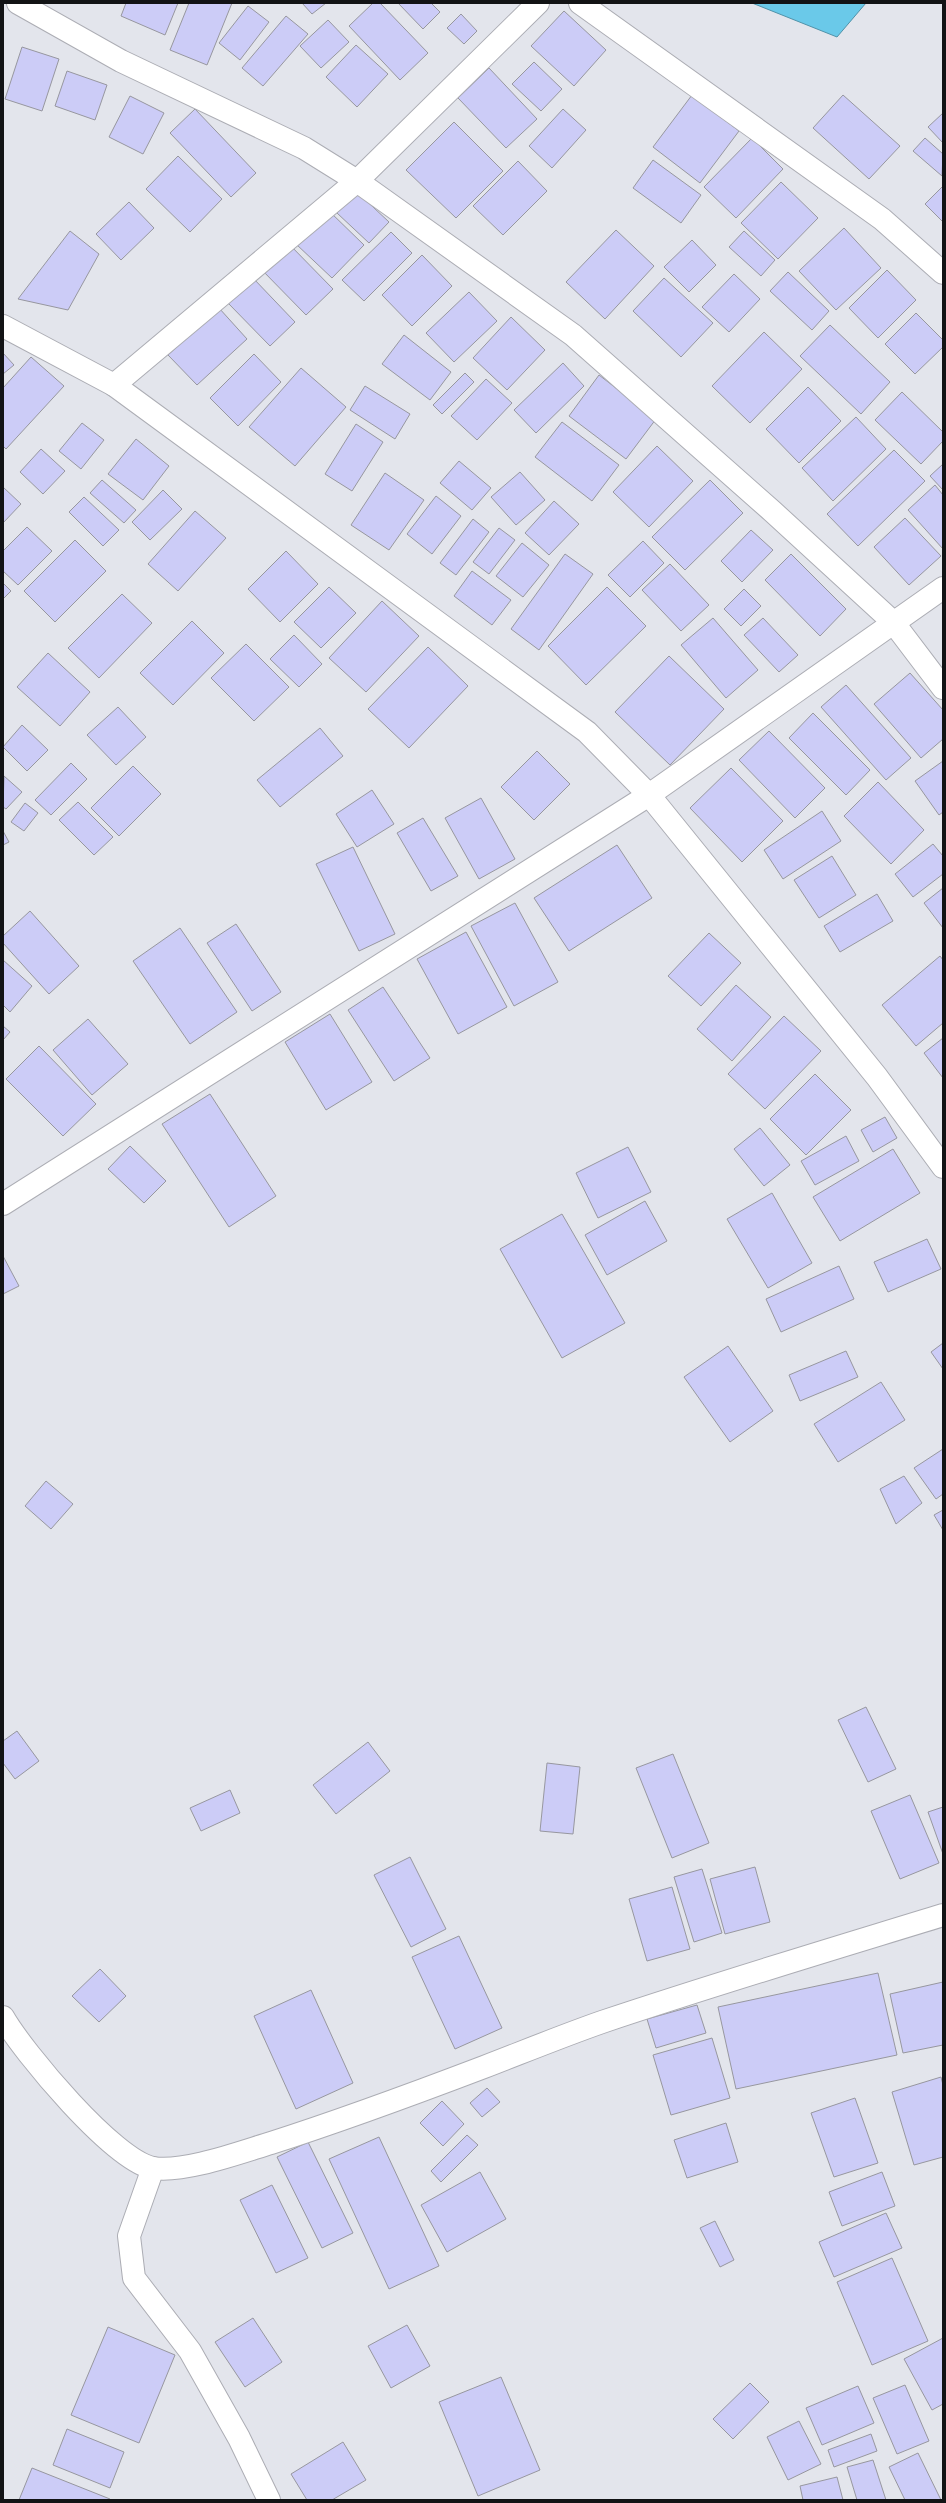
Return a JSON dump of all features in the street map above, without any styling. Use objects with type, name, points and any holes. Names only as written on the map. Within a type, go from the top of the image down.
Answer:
[{"type":"street","points":[[18,3],[120,61],[304,148],[357,180],[573,335],[772,511],[893,622],[943,688]]},
{"type":"street","points":[[114,385],[357,180],[538,3]]},
{"type":"street","points":[[580,3],[882,219],[943,273]]},
{"type":"street","points":[[3,326],[114,385],[587,732],[649,795],[877,1077],[943,1167]]},
{"type":"street","points":[[3,1204],[649,795],[943,588]]},
{"type":"street","points":[[4,2022],[93,2127],[131,2159],[153,2168],[179,2166],[222,2158],[290,2137],[394,2102],[600,2023],[943,1914]]},
{"type":"street","points":[[153,2168],[129,2236],[134,2278],[190,2351],[239,2438],[269,2500]]},
{"type":"water","points":[[752,3],[866,3],[837,37]]},
{"type":"building","points":[[126,3],[178,3],[165,35],[121,16]]},
{"type":"building","points":[[189,3],[232,3],[207,65],[170,50]]},
{"type":"building","points":[[302,3],[326,3],[312,14]]},
{"type":"building","points":[[373,3],[380,3],[428,53],[400,80],[349,26]]},
{"type":"building","points":[[398,3],[431,3],[440,12],[423,29]]},
{"type":"building","points":[[248,6],[269,22],[240,60],[219,43]]},
{"type":"building","points":[[564,11],[606,50],[574,86],[531,46]]},
{"type":"building","points":[[461,14],[477,31],[464,44],[447,28]]},
{"type":"building","points":[[286,16],[308,34],[263,86],[242,68]]},
{"type":"building","points":[[328,20],[349,42],[321,68],[300,46]]},
{"type":"building","points":[[356,45],[388,74],[357,107],[326,77]]},
{"type":"building","points":[[22,47],[59,59],[42,111],[5,99]]},
{"type":"building","points":[[534,62],[562,89],[541,111],[512,84]]},
{"type":"building","points":[[489,68],[537,119],[506,148],[458,98]]},
{"type":"building","points":[[67,71],[107,85],[95,120],[55,106]]},
{"type":"building","points":[[692,95],[739,131],[700,183],[653,147]]},
{"type":"building","points":[[843,95],[900,146],[869,179],[813,128]]},
{"type":"building","points":[[130,96],[164,113],[143,154],[109,137]]},
{"type":"building","points":[[195,109],[256,173],[231,197],[170,133]]},
{"type":"building","points":[[563,109],[586,130],[552,168],[529,146]]},
{"type":"building","points":[[943,113],[943,143],[928,127]]},
{"type":"building","points":[[454,122],[503,171],[456,218],[406,170]]},
{"type":"building","points":[[752,138],[783,169],[736,218],[704,187]]},
{"type":"building","points":[[925,138],[943,154],[942,176],[913,151]]},
{"type":"building","points":[[178,156],[222,199],[190,232],[146,189]]},
{"type":"building","points":[[653,160],[701,195],[681,223],[633,188]]},
{"type":"building","points":[[518,161],[547,191],[503,235],[473,206]]},
{"type":"building","points":[[781,182],[818,218],[778,259],[741,223]]},
{"type":"building","points":[[943,186],[943,222],[925,204]]},
{"type":"building","points":[[357,192],[389,222],[369,243],[337,213]]},
{"type":"building","points":[[129,202],[154,228],[121,260],[96,234]]},
{"type":"building","points":[[328,210],[364,245],[332,278],[296,244]]},
{"type":"building","points":[[844,228],[881,268],[836,310],[799,271]]},
{"type":"building","points":[[616,230],[654,266],[605,319],[566,282]]},
{"type":"building","points":[[70,231],[99,254],[68,310],[18,299]]},
{"type":"building","points":[[744,231],[775,260],[761,276],[729,247]]},
{"type":"building","points":[[391,232],[412,253],[364,301],[342,280]]},
{"type":"building","points":[[692,240],[716,265],[689,292],[664,267]]},
{"type":"building","points":[[287,242],[333,289],[306,315],[260,268]]},
{"type":"building","points":[[422,255],[452,286],[412,326],[382,295]]},
{"type":"building","points":[[887,270],[916,300],[878,338],[849,308]]},
{"type":"building","points":[[788,272],[829,311],[812,330],[770,291]]},
{"type":"building","points":[[734,274],[760,299],[729,332],[702,307]]},
{"type":"building","points":[[253,278],[295,322],[270,346],[228,303]]},
{"type":"building","points":[[664,278],[713,323],[681,357],[633,311]]},
{"type":"building","points":[[469,292],[497,321],[454,362],[426,333]]},
{"type":"building","points":[[219,308],[247,339],[197,385],[168,355]]},
{"type":"building","points":[[916,313],[943,340],[943,347],[915,374],[885,344]]},
{"type":"building","points":[[511,317],[545,350],[507,390],[473,358]]},
{"type":"building","points":[[830,325],[890,382],[861,414],[800,356]]},
{"type":"building","points":[[764,332],[802,369],[750,423],[712,386]]},
{"type":"building","points":[[404,335],[451,372],[430,400],[382,364]]},
{"type":"building","points":[[3,353],[14,365],[3,374]]},
{"type":"building","points":[[254,354],[281,382],[238,426],[210,398]]},
{"type":"building","points":[[31,357],[64,386],[6,449],[3,446],[3,388]]},
{"type":"building","points":[[563,363],[584,386],[536,433],[514,410]]},
{"type":"building","points":[[301,368],[346,407],[295,466],[249,427]]},
{"type":"building","points":[[465,373],[474,382],[442,414],[433,405]]},
{"type":"building","points":[[599,375],[656,419],[626,459],[569,416]]},
{"type":"building","points":[[486,379],[512,403],[477,440],[451,416]]},
{"type":"building","points":[[365,386],[410,414],[395,439],[350,410]]},
{"type":"building","points":[[808,387],[841,421],[799,463],[766,429]]},
{"type":"building","points":[[902,392],[943,432],[943,441],[921,464],[875,420]]},
{"type":"building","points":[[856,417],[886,449],[833,501],[802,468]]},
{"type":"building","points":[[562,422],[619,465],[592,501],[535,457]]},
{"type":"building","points":[[82,423],[104,440],[81,469],[59,451]]},
{"type":"building","points":[[356,424],[383,442],[352,491],[325,474]]},
{"type":"building","points":[[136,439],[169,466],[143,500],[108,474]]},
{"type":"building","points":[[657,446],[693,481],[649,527],[613,492]]},
{"type":"building","points":[[41,449],[65,471],[43,494],[20,472]]},
{"type":"building","points":[[894,450],[925,481],[858,546],[827,514]]},
{"type":"building","points":[[459,461],[491,488],[472,510],[440,483]]},
{"type":"building","points":[[943,464],[943,490],[930,476]]},
{"type":"building","points":[[520,472],[545,500],[516,525],[491,497]]},
{"type":"building","points":[[385,473],[424,500],[389,550],[351,525]]},
{"type":"building","points":[[102,480],[136,510],[124,523],[90,493]]},
{"type":"building","points":[[710,480],[743,513],[685,570],[652,537]]},
{"type":"building","points":[[935,485],[943,495],[943,549],[908,510]]},
{"type":"building","points":[[3,487],[21,504],[3,523]]},
{"type":"building","points":[[163,490],[182,509],[150,540],[132,522]]},
{"type":"building","points":[[436,496],[461,516],[432,554],[407,534]]},
{"type":"building","points":[[84,497],[119,530],[103,546],[69,512]]},
{"type":"building","points":[[554,501],[579,524],[549,555],[525,533]]},
{"type":"building","points":[[195,511],[226,538],[178,591],[148,564]]},
{"type":"building","points":[[905,518],[941,556],[909,585],[874,547]]},
{"type":"building","points":[[473,519],[489,532],[456,575],[440,563]]},
{"type":"building","points":[[27,527],[52,551],[18,585],[3,571],[3,551]]},
{"type":"building","points":[[499,528],[515,540],[489,574],[473,562]]},
{"type":"building","points":[[751,530],[773,550],[742,582],[721,561]]},
{"type":"building","points":[[75,540],[106,571],[55,622],[24,591]]},
{"type":"building","points":[[643,541],[664,563],[630,597],[608,575]]},
{"type":"building","points":[[522,543],[549,565],[523,597],[496,576]]},
{"type":"building","points":[[286,551],[318,584],[280,622],[248,589]]},
{"type":"building","points":[[565,554],[593,574],[539,650],[511,629]]},
{"type":"building","points":[[791,554],[846,609],[820,636],[765,580]]},
{"type":"building","points":[[670,564],[709,605],[681,631],[642,590]]},
{"type":"building","points":[[472,571],[511,600],[492,625],[454,596]]},
{"type":"building","points":[[3,583],[11,591],[3,599]]},
{"type":"building","points":[[329,587],[356,613],[321,648],[294,622]]},
{"type":"building","points":[[607,587],[646,626],[586,685],[548,646]]},
{"type":"building","points":[[744,589],[761,606],[741,626],[724,609]]},
{"type":"building","points":[[122,594],[152,623],[99,678],[68,648]]},
{"type":"building","points":[[382,601],[419,636],[366,692],[329,658]]},
{"type":"building","points":[[713,618],[758,670],[726,698],[681,645]]},
{"type":"building","points":[[763,618],[798,655],[779,672],[744,635]]},
{"type":"building","points":[[192,621],[224,653],[173,705],[140,673]]},
{"type":"building","points":[[294,635],[322,664],[299,687],[270,659]]},
{"type":"building","points":[[246,644],[289,687],[254,721],[211,678]]},
{"type":"building","points":[[428,647],[468,686],[409,748],[368,709]]},
{"type":"building","points":[[48,653],[90,692],[60,726],[17,687]]},
{"type":"building","points":[[669,656],[724,709],[670,765],[615,712]]},
{"type":"building","points":[[910,673],[943,710],[943,739],[921,758],[874,704]]},
{"type":"building","points":[[846,685],[911,758],[886,780],[821,707]]},
{"type":"building","points":[[118,707],[146,737],[116,765],[87,735]]},
{"type":"building","points":[[813,713],[870,770],[846,795],[789,738]]},
{"type":"building","points":[[22,725],[48,750],[27,771],[3,747]]},
{"type":"building","points":[[320,728],[343,756],[280,807],[257,780]]},
{"type":"building","points":[[769,731],[825,788],[795,818],[739,760]]},
{"type":"building","points":[[537,751],[570,784],[534,820],[501,787]]},
{"type":"building","points":[[943,761],[943,812],[939,815],[915,781]]},
{"type":"building","points":[[71,763],[87,779],[51,815],[35,800]]},
{"type":"building","points":[[133,766],[161,794],[119,836],[91,808]]},
{"type":"building","points":[[731,768],[783,821],[742,862],[690,808]]},
{"type":"building","points":[[4,776],[22,792],[6,809],[3,807]]},
{"type":"building","points":[[878,782],[924,830],[891,864],[844,816]]},
{"type":"building","points":[[372,790],[394,824],[357,847],[336,814]]},
{"type":"building","points":[[481,798],[515,859],[479,879],[445,818]]},
{"type":"building","points":[[78,802],[113,837],[94,855],[59,820]]},
{"type":"building","points":[[25,803],[38,813],[24,831],[11,822]]},
{"type":"building","points":[[822,811],[841,841],[783,879],[764,850]]},
{"type":"building","points":[[423,818],[458,876],[431,891],[397,833]]},
{"type":"building","points":[[3,831],[9,842],[3,845]]},
{"type":"building","points":[[933,844],[943,856],[943,874],[913,897],[895,874]]},
{"type":"building","points":[[617,845],[652,898],[569,951],[534,898]]},
{"type":"building","points":[[353,847],[395,934],[359,951],[316,864]]},
{"type":"building","points":[[832,856],[856,895],[819,918],[794,880]]},
{"type":"building","points":[[943,888],[943,928],[924,903]]},
{"type":"building","points":[[877,894],[893,921],[840,952],[824,926]]},
{"type":"building","points":[[515,903],[558,982],[514,1006],[471,926]]},
{"type":"building","points":[[30,911],[79,966],[49,994],[3,943],[3,936]]},
{"type":"building","points":[[236,924],[281,992],[252,1011],[207,943]]},
{"type":"building","points":[[180,928],[237,1012],[190,1044],[133,961]]},
{"type":"building","points":[[466,932],[507,1007],[458,1034],[417,959]]},
{"type":"building","points":[[709,933],[741,963],[701,1006],[668,976]]},
{"type":"building","points":[[940,956],[943,960],[943,1023],[916,1046],[882,1005]]},
{"type":"building","points":[[3,960],[32,986],[10,1012],[3,1005]]},
{"type":"building","points":[[736,985],[771,1017],[732,1061],[697,1029]]},
{"type":"building","points":[[383,987],[430,1058],[394,1081],[348,1010]]},
{"type":"building","points":[[330,1014],[372,1082],[326,1110],[285,1042]]},
{"type":"building","points":[[784,1016],[821,1051],[765,1109],[728,1074]]},
{"type":"building","points":[[88,1019],[128,1064],[92,1095],[53,1050]]},
{"type":"building","points":[[3,1026],[10,1032],[3,1040]]},
{"type":"building","points":[[943,1038],[943,1078],[924,1053]]},
{"type":"building","points":[[39,1046],[96,1104],[63,1136],[6,1079]]},
{"type":"building","points":[[815,1074],[851,1110],[806,1155],[770,1119]]},
{"type":"building","points":[[210,1094],[276,1196],[229,1227],[162,1124]]},
{"type":"building","points":[[885,1117],[897,1138],[873,1152],[861,1130]]},
{"type":"building","points":[[760,1128],[790,1165],[764,1186],[734,1149]]},
{"type":"building","points":[[846,1136],[859,1161],[815,1185],[801,1161]]},
{"type":"building","points":[[130,1146],[166,1181],[144,1203],[108,1169]]},
{"type":"building","points":[[628,1147],[651,1192],[598,1218],[576,1173]]},
{"type":"building","points":[[893,1149],[920,1193],[840,1241],[813,1197]]},
{"type":"building","points":[[772,1193],[812,1263],[768,1288],[727,1219]]},
{"type":"building","points":[[645,1201],[667,1241],[607,1275],[585,1235]]},
{"type":"building","points":[[562,1214],[625,1323],[562,1358],[500,1249]]},
{"type":"building","points":[[927,1239],[941,1269],[888,1292],[874,1262]]},
{"type":"building","points":[[3,1256],[19,1286],[3,1294]]},
{"type":"building","points":[[839,1266],[854,1299],[781,1332],[766,1299]]},
{"type":"building","points":[[943,1343],[943,1369],[931,1352]]},
{"type":"building","points":[[728,1346],[773,1411],[730,1442],[684,1377]]},
{"type":"building","points":[[846,1351],[858,1377],[800,1401],[789,1375]]},
{"type":"building","points":[[881,1382],[905,1420],[838,1462],[814,1424]]},
{"type":"building","points":[[943,1449],[943,1494],[936,1499],[914,1468]]},
{"type":"building","points":[[904,1476],[922,1503],[896,1524],[880,1489]]},
{"type":"building","points":[[46,1481],[73,1504],[51,1529],[25,1506]]},
{"type":"building","points":[[943,1510],[943,1530],[934,1515]]},
{"type":"building","points":[[866,1707],[896,1769],[868,1782],[838,1720]]},
{"type":"building","points":[[17,1731],[39,1761],[15,1779],[3,1763],[3,1741]]},
{"type":"building","points":[[368,1742],[390,1771],[336,1814],[313,1785]]},
{"type":"building","points":[[673,1754],[709,1843],[672,1858],[636,1768]]},
{"type":"building","points":[[547,1763],[580,1767],[573,1834],[540,1831]]},
{"type":"building","points":[[230,1790],[240,1813],[201,1831],[190,1808]]},
{"type":"building","points":[[910,1795],[939,1863],[900,1879],[871,1811]]},
{"type":"building","points":[[943,1807],[943,1854],[928,1812]]},
{"type":"building","points":[[410,1857],[446,1929],[411,1947],[374,1875]]},
{"type":"building","points":[[755,1867],[770,1922],[725,1934],[710,1879]]},
{"type":"building","points":[[702,1869],[722,1933],[694,1942],[674,1877]]},
{"type":"building","points":[[672,1887],[690,1949],[647,1961],[629,1899]]},
{"type":"building","points":[[459,1936],[502,2028],[455,2049],[412,1957]]},
{"type":"building","points":[[100,1969],[126,1996],[99,2022],[72,1996]]},
{"type":"building","points":[[878,1973],[897,2055],[736,2089],[718,2007]]},
{"type":"building","points":[[943,1982],[943,2045],[903,2053],[890,1994]]},
{"type":"building","points":[[311,1990],[353,2083],[296,2109],[254,2016]]},
{"type":"building","points":[[697,2005],[706,2033],[656,2048],[647,2019]]},
{"type":"building","points":[[712,2038],[730,2098],[671,2115],[653,2055]]},
{"type":"building","points":[[941,2077],[943,2085],[943,2157],[914,2165],[892,2092]]},
{"type":"building","points":[[487,2088],[500,2102],[482,2117],[470,2103]]},
{"type":"building","points":[[855,2098],[878,2163],[834,2177],[811,2113]]},
{"type":"building","points":[[442,2101],[464,2124],[443,2146],[420,2123]]},
{"type":"building","points":[[726,2123],[738,2162],[687,2178],[674,2140]]},
{"type":"building","points":[[467,2135],[478,2145],[441,2182],[431,2171]]},
{"type":"building","points":[[379,2137],[439,2266],[389,2289],[329,2159]]},
{"type":"building","points":[[308,2142],[353,2233],[322,2248],[277,2157]]},
{"type":"building","points":[[480,2172],[506,2219],[447,2252],[421,2205]]},
{"type":"building","points":[[882,2172],[895,2206],[842,2226],[829,2192]]},
{"type":"building","points":[[272,2185],[308,2258],[276,2273],[240,2200]]},
{"type":"building","points":[[886,2213],[902,2248],[834,2277],[819,2242]]},
{"type":"building","points":[[715,2221],[734,2260],[720,2267],[700,2228]]},
{"type":"building","points":[[892,2258],[928,2341],[872,2365],[837,2282]]},
{"type":"building","points":[[253,2318],[282,2362],[245,2387],[215,2342]]},
{"type":"building","points":[[407,2325],[430,2366],[391,2388],[368,2346]]},
{"type":"building","points":[[108,2327],[175,2355],[139,2443],[71,2415]]},
{"type":"building","points":[[943,2338],[943,2404],[932,2410],[904,2359]]},
{"type":"building","points":[[501,2377],[540,2470],[478,2496],[439,2402]]},
{"type":"building","points":[[750,2383],[769,2402],[733,2439],[713,2419]]},
{"type":"building","points":[[905,2385],[929,2441],[897,2454],[873,2398]]},
{"type":"building","points":[[858,2386],[874,2423],[822,2445],[806,2408]]},
{"type":"building","points":[[799,2421],[821,2464],[788,2480],[767,2437]]},
{"type":"building","points":[[67,2429],[124,2452],[110,2488],[53,2465]]},
{"type":"building","points":[[871,2434],[877,2451],[834,2467],[828,2450]]},
{"type":"building","points":[[343,2442],[366,2480],[332,2500],[307,2500],[291,2474]]},
{"type":"building","points":[[918,2453],[941,2500],[905,2500],[889,2467]]},
{"type":"building","points":[[873,2460],[886,2500],[857,2500],[847,2467]]},
{"type":"building","points":[[32,2468],[110,2499],[110,2500],[19,2500]]},
{"type":"building","points":[[837,2477],[843,2500],[803,2500],[800,2486]]}]
